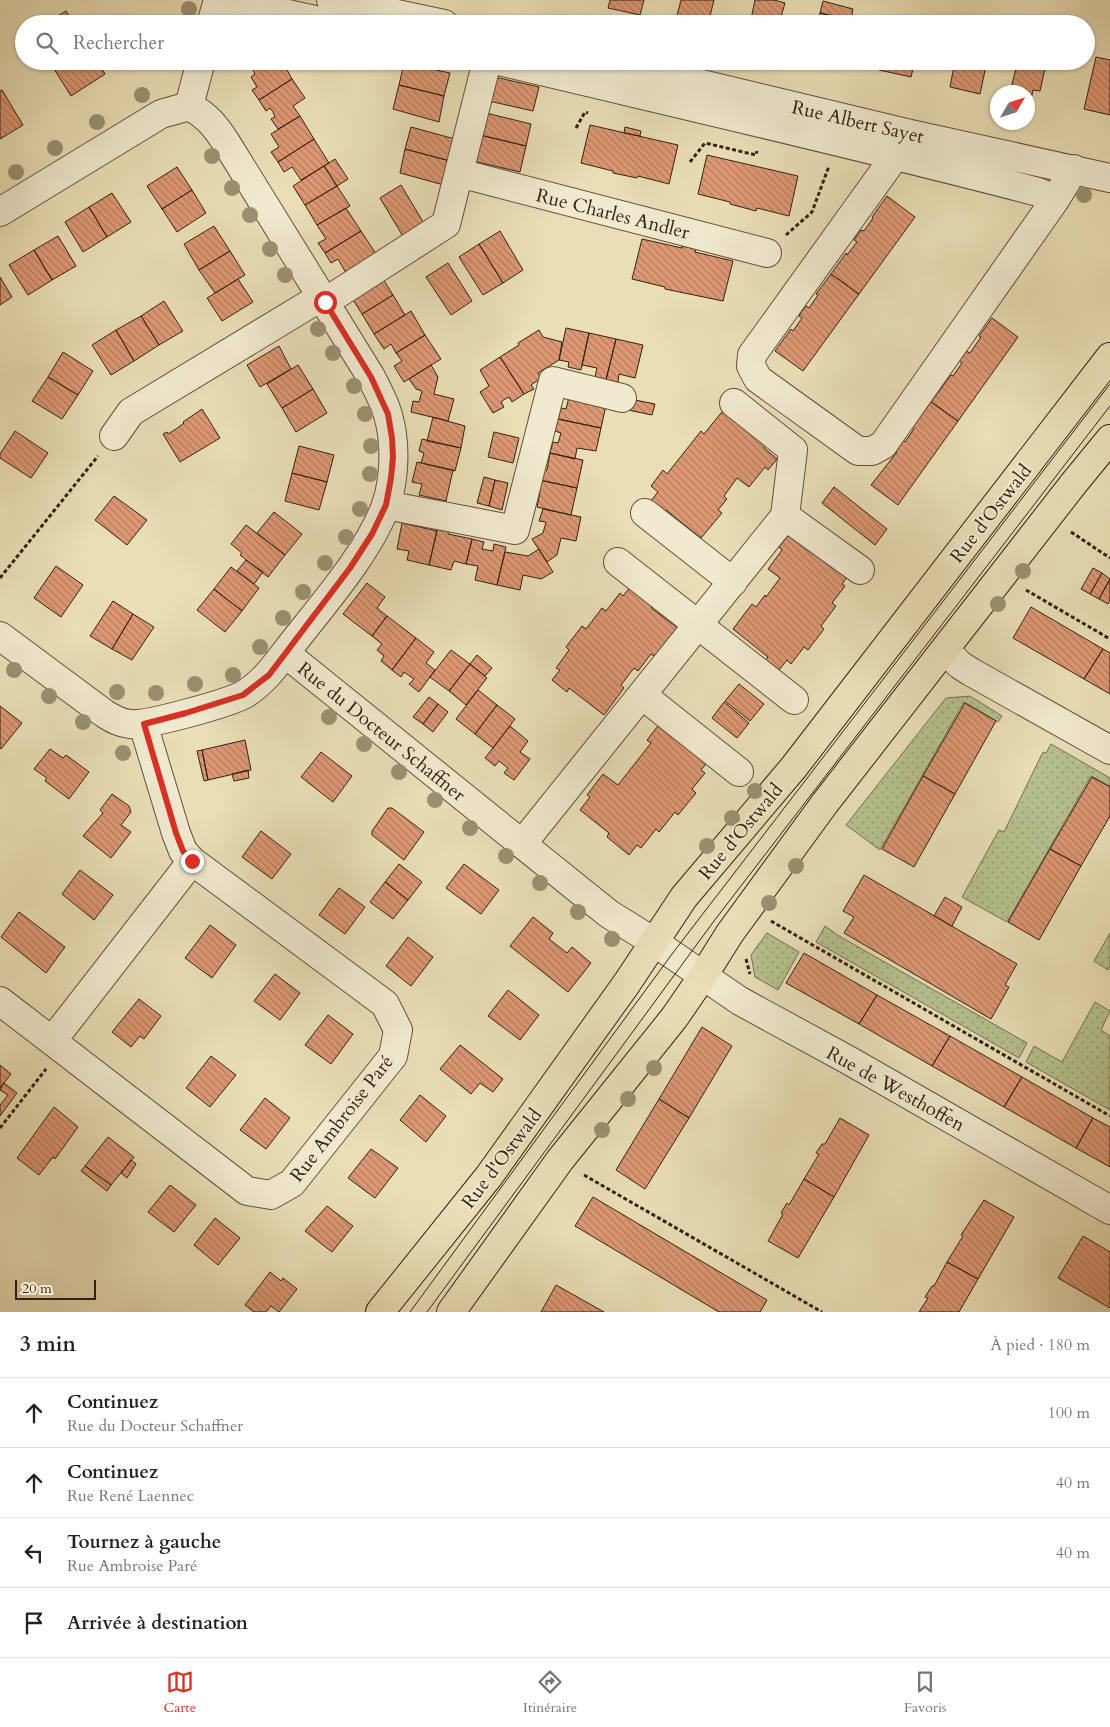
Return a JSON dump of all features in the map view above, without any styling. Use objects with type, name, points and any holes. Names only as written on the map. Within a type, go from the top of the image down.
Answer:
[{"type":"main road","name":"Rue d'Ostwald","points":[[380,1312],[489,1176],[627,983],[684,897],[794,767],[1110,357]]},
{"type":"main road","points":[[451,1312],[560,1160],[674,1018],[693,969],[730,933],[825,803],[1110,439]]},
{"type":"street","points":[[214,15],[218,0]]},
{"type":"street","points":[[225,0],[292,15]]},
{"type":"street","points":[[331,0],[402,15]]},
{"type":"street","points":[[0,212],[161,114],[189,106],[199,70]]},
{"type":"street","points":[[114,436],[131,412],[323,300],[446,224],[485,70]]},
{"type":"street","points":[[536,70],[835,142],[904,145],[1038,192],[1055,200]]},
{"type":"street","name":"Rue Albert Sayet","points":[[638,70],[904,145],[1074,169],[1110,178]]},
{"type":"street","name":"Rue du Docteur Schaffner","points":[[189,106],[213,123],[228,144],[371,377],[388,414],[393,457],[386,505],[372,534],[350,568],[285,653],[609,914],[693,969]]},
{"type":"street","points":[[904,145],[752,355],[752,366],[758,379],[858,451],[872,451],[883,445],[1055,200],[1074,169]]},
{"type":"street","name":"Rue Charles Andler","points":[[459,173],[767,252]]},
{"type":"street","points":[[386,505],[515,530],[553,381],[622,398]]},
{"type":"street","points":[[522,844],[786,516],[793,450],[734,403]]},
{"type":"street","points":[[645,513],[733,582]]},
{"type":"street","points":[[786,516],[860,570]]},
{"type":"street","points":[[618,562],[794,700]]},
{"type":"street","points":[[0,636],[105,714],[116,721],[131,724],[144,724],[243,695],[269,675],[285,653]]},
{"type":"street","points":[[945,650],[960,665],[971,672],[1110,750]]},
{"type":"street","points":[[642,695],[739,772]]},
{"type":"street","name":"Rue Ambroise Paré","points":[[0,1001],[247,1191],[270,1196],[292,1183],[393,1056],[398,1030],[384,1004],[192,861],[183,851],[144,724]]},
{"type":"street","points":[[56,1045],[192,861]]},
{"type":"street","name":"Rue de Westhoffen","points":[[693,969],[772,1019],[850,1061],[1110,1210]]},
{"type":"path","points":[[690,162],[704,143],[756,156],[762,125]]},
{"type":"path","points":[[767,252],[812,212],[831,161],[835,142]]},
{"type":"path","points":[[0,578],[114,436]]},
{"type":"path","points":[[1048,517],[1110,558]]},
{"type":"path","points":[[1002,576],[1110,639]]},
{"type":"path","points":[[749,908],[1110,1116]]},
{"type":"path","points":[[0,1128],[56,1045]]},
{"type":"path","points":[[579,1172],[822,1312]]},
{"type":"green space","points":[[970,696],[1002,716],[998,722],[964,702],[880,850],[846,825],[946,698]]},
{"type":"green space","points":[[1051,744],[1110,778],[1110,786],[1091,776],[1007,922],[962,897],[999,830],[1004,832],[1043,752],[1046,753]]},
{"type":"green space","points":[[825,926],[839,936],[1027,1043],[1019,1058],[816,942]]},
{"type":"green space","points":[[767,933],[799,952],[778,990],[755,977],[751,955]]},
{"type":"green space","points":[[1110,933],[1110,966],[1108,970],[1094,961]]},
{"type":"green space","points":[[1095,1002],[1110,1011],[1101,1030],[1110,1036],[1110,1110],[1026,1062],[1034,1046],[1062,1062]]},
{"type":"building","points":[[610,0],[644,0],[640,15],[608,8]]},
{"type":"building","points":[[681,0],[714,0],[710,15],[677,15]]},
{"type":"building","points":[[755,0],[774,0],[785,3],[782,15],[752,15]]},
{"type":"building","points":[[823,1],[853,9],[852,15],[820,13]]},
{"type":"building","points":[[66,11],[68,15],[60,15]]},
{"type":"building","points":[[1096,57],[1110,60],[1110,115],[1084,109],[1093,70],[1095,70]]},
{"type":"building","points":[[55,70],[103,70],[105,74],[71,96]]},
{"type":"building","points":[[253,70],[287,70],[292,79],[259,100],[252,90],[257,87],[251,77],[255,74]]},
{"type":"building","points":[[402,70],[436,70],[450,73],[444,96],[399,85]]},
{"type":"building","points":[[879,70],[913,70],[911,77]]},
{"type":"building","points":[[953,70],[985,70],[980,94],[950,87]]},
{"type":"building","points":[[1016,70],[1045,70],[1040,91],[1035,90],[1035,85],[1012,85]]},
{"type":"building","points":[[495,77],[539,87],[533,111],[489,101]]},
{"type":"building","points":[[292,79],[305,98],[293,106],[300,116],[278,129],[271,119],[275,117],[273,112],[270,108],[266,111],[259,100]]},
{"type":"building","points":[[399,85],[444,96],[439,122],[393,109]]},
{"type":"building","points":[[2,90],[23,125],[0,139],[0,91]]},
{"type":"building","points":[[486,113],[531,124],[526,146],[480,135]]},
{"type":"building","points":[[300,116],[314,139],[278,162],[271,152],[279,147],[271,134]]},
{"type":"building","points":[[590,125],[678,145],[669,184],[638,176],[637,178],[613,173],[613,171],[581,163]]},
{"type":"building","points":[[411,127],[455,139],[450,161],[405,149]]},
{"type":"building","points":[[625,127],[641,131],[640,136],[624,133]]},
{"type":"building","points":[[480,135],[526,146],[520,172],[473,161]]},
{"type":"building","points":[[314,139],[329,163],[301,180],[292,167],[284,172],[278,162]]},
{"type":"building","points":[[405,149],[450,161],[444,185],[400,173]]},
{"type":"building","points":[[707,155],[798,176],[789,216],[757,208],[756,211],[698,194]]},
{"type":"building","points":[[335,159],[348,179],[337,186],[324,166]]},
{"type":"building","points":[[324,166],[337,186],[305,205],[293,186]]},
{"type":"building","points":[[177,167],[192,190],[162,209],[147,186]]},
{"type":"building","points":[[401,185],[425,225],[404,238],[380,198]]},
{"type":"building","points":[[337,186],[350,206],[317,225],[305,205]]},
{"type":"building","points":[[192,190],[206,213],[177,232],[162,209]]},
{"type":"building","points":[[112,193],[131,222],[107,237],[89,207]]},
{"type":"building","points":[[887,196],[915,217],[859,294],[831,274],[846,253],[847,255],[857,242],[854,240],[861,230],[864,231]]},
{"type":"building","points":[[89,207],[107,237],[83,252],[65,222]]},
{"type":"building","points":[[346,208],[361,231],[325,253],[318,243],[326,239],[317,225]]},
{"type":"building","points":[[214,226],[230,251],[199,270],[184,244]]},
{"type":"building","points":[[361,231],[376,254],[346,273],[338,259],[331,263],[325,253]]},
{"type":"building","points":[[500,231],[523,270],[503,283],[479,244]]},
{"type":"building","points":[[58,236],[76,266],[52,280],[34,250]]},
{"type":"building","points":[[642,239],[682,248],[682,246],[696,249],[695,252],[733,261],[723,301],[665,289],[665,287],[632,279]]},
{"type":"building","points":[[479,244],[503,283],[483,295],[459,257]]},
{"type":"building","points":[[34,250],[52,280],[28,295],[9,265]]},
{"type":"building","points":[[230,251],[245,275],[215,293],[199,270]]},
{"type":"building","points":[[448,263],[472,301],[451,315],[426,277]]},
{"type":"building","points":[[831,274],[859,294],[803,371],[775,351],[791,329],[793,331],[802,318],[799,316],[802,311],[806,306],[809,308],[818,295],[816,294]]},
{"type":"building","points":[[381,276],[393,295],[362,314],[350,295]]},
{"type":"building","points":[[0,277],[12,297],[0,305]]},
{"type":"building","points":[[238,279],[253,302],[222,321],[207,298]]},
{"type":"building","points":[[393,295],[405,315],[374,334],[362,314]]},
{"type":"building","points":[[164,301],[183,331],[159,345],[141,316]]},
{"type":"building","points":[[411,311],[425,335],[396,353],[391,344],[384,349],[374,334]]},
{"type":"building","points":[[141,316],[159,345],[134,361],[116,330]]},
{"type":"building","points":[[992,318],[1018,337],[958,421],[931,402],[962,363],[959,361],[966,351],[970,353]]},
{"type":"building","points":[[566,328],[589,333],[581,370],[568,367],[569,362],[559,360]]},
{"type":"building","points":[[116,330],[134,361],[111,375],[92,345]]},
{"type":"building","points":[[539,330],[543,337],[562,342],[559,360],[538,373],[541,378],[531,385],[534,389],[524,394],[500,357]]},
{"type":"building","points":[[589,333],[616,339],[606,380],[595,377],[597,368],[582,365]]},
{"type":"building","points":[[425,335],[441,359],[404,382],[394,366],[402,361],[396,353]]},
{"type":"building","points":[[616,339],[643,345],[635,378],[619,374],[618,382],[606,380]]},
{"type":"building","points":[[279,346],[291,369],[260,387],[247,365]]},
{"type":"building","points":[[63,352],[93,371],[78,395],[48,377]]},
{"type":"building","points":[[500,357],[524,394],[512,402],[509,397],[505,399],[501,402],[504,407],[493,413],[480,392],[489,386],[480,370]]},
{"type":"building","points":[[298,365],[313,389],[282,408],[267,384]]},
{"type":"building","points":[[431,365],[438,377],[434,394],[454,399],[448,421],[411,412],[413,401],[419,402],[422,391],[416,389],[409,379]]},
{"type":"building","points":[[48,377],[78,395],[62,419],[32,401]]},
{"type":"building","points":[[313,389],[327,413],[296,432],[282,408]]},
{"type":"building","points":[[569,397],[606,405],[601,428],[558,419],[561,408],[566,409]]},
{"type":"building","points":[[630,399],[655,404],[652,415],[628,410]]},
{"type":"building","points":[[931,402],[958,421],[898,505],[871,485],[897,452],[895,450],[902,440],[905,442],[914,429],[912,428]]},
{"type":"building","points":[[726,407],[767,444],[764,448],[777,459],[768,470],[765,467],[749,487],[737,478],[724,496],[727,499],[718,510],[722,513],[701,538],[666,510],[664,513],[650,502],[658,492],[651,486],[663,470],[667,474],[701,431],[704,434]]},
{"type":"building","points":[[202,409],[220,438],[180,462],[163,434],[167,432],[168,434],[176,429]]},
{"type":"building","points":[[433,417],[465,426],[461,448],[427,441]]},
{"type":"building","points":[[558,419],[601,428],[596,451],[577,448],[575,459],[550,453],[553,442],[558,443],[561,433],[555,431]]},
{"type":"building","points":[[15,431],[48,453],[31,478],[0,458],[0,454]]},
{"type":"building","points":[[494,432],[519,438],[513,463],[488,457]]},
{"type":"building","points":[[422,439],[461,448],[455,471],[421,463],[424,453],[419,451]]},
{"type":"building","points":[[299,446],[334,455],[327,482],[292,473]]},
{"type":"building","points":[[550,453],[583,460],[577,488],[535,479],[537,468],[547,470]]},
{"type":"building","points":[[417,462],[453,470],[446,501],[419,495],[422,484],[412,482]]},
{"type":"building","points":[[292,473],[327,482],[319,510],[285,501]]},
{"type":"building","points":[[484,477],[495,480],[489,506],[477,503]]},
{"type":"building","points":[[535,479],[577,488],[571,515],[537,507],[540,492],[532,489]]},
{"type":"building","points":[[495,480],[508,483],[502,510],[489,506]]},
{"type":"building","points":[[834,487],[887,529],[875,545],[822,503]]},
{"type":"building","points":[[114,496],[147,520],[127,545],[95,520]]},
{"type":"building","points":[[543,509],[581,517],[576,541],[561,538],[557,555],[547,562],[532,539],[543,533],[546,522],[539,521]]},
{"type":"building","points":[[274,512],[302,534],[285,555],[257,533]]},
{"type":"building","points":[[402,523],[437,531],[429,565],[407,560],[409,551],[397,549]]},
{"type":"building","points":[[246,525],[285,555],[268,577],[240,555],[242,553],[231,544]]},
{"type":"building","points":[[438,526],[449,529],[448,534],[472,539],[466,564],[454,561],[451,570],[429,565]]},
{"type":"building","points":[[788,535],[802,546],[804,542],[850,573],[842,584],[845,586],[832,603],[836,606],[821,626],[824,629],[808,650],[804,647],[791,664],[787,660],[779,670],[766,660],[768,657],[733,629],[752,604],[756,607],[780,578],[768,569],[782,550],[779,547]]},
{"type":"building","points":[[472,539],[484,542],[482,549],[493,551],[494,544],[506,547],[497,585],[475,580],[478,566],[466,564]]},
{"type":"building","points":[[539,549],[553,572],[541,579],[523,575],[520,590],[497,585],[505,552],[528,556]]},
{"type":"building","points":[[246,560],[263,572],[254,584],[237,571]]},
{"type":"building","points":[[56,566],[83,585],[61,617],[34,598]]},
{"type":"building","points":[[231,567],[259,588],[242,611],[214,589]]},
{"type":"building","points":[[1093,568],[1102,573],[1090,594],[1081,589]]},
{"type":"building","points":[[1102,573],[1110,579],[1099,599],[1090,594]]},
{"type":"building","points":[[1110,579],[1110,600],[1108,604],[1099,599]]},
{"type":"building","points":[[367,583],[385,597],[377,608],[387,616],[372,636],[343,614]]},
{"type":"building","points":[[631,586],[655,604],[651,608],[678,628],[656,657],[651,654],[638,671],[634,668],[621,685],[624,688],[604,715],[569,688],[567,692],[552,680],[560,670],[556,668],[569,650],[566,647],[582,626],[586,629],[602,608],[606,611],[620,593],[623,596]]},
{"type":"building","points":[[214,589],[242,611],[225,632],[197,610]]},
{"type":"building","points":[[113,601],[133,614],[112,649],[90,636]]},
{"type":"building","points":[[1031,607],[1103,649],[1084,679],[1013,638]]},
{"type":"building","points":[[133,614],[154,627],[132,660],[112,649]]},
{"type":"building","points":[[387,616],[416,638],[392,670],[381,661],[384,656],[377,650],[382,644],[372,636]]},
{"type":"building","points":[[416,638],[434,652],[426,663],[435,670],[419,692],[409,684],[414,679],[404,672],[401,677],[392,670]]},
{"type":"building","points":[[1103,649],[1110,653],[1110,694],[1084,679]]},
{"type":"building","points":[[451,650],[470,664],[449,691],[430,677]]},
{"type":"building","points":[[477,655],[492,668],[485,676],[470,664]]},
{"type":"building","points":[[470,664],[487,678],[466,705],[449,691]]},
{"type":"building","points":[[739,684],[764,704],[750,721],[725,701]]},
{"type":"building","points":[[478,690],[497,705],[475,734],[456,719]]},
{"type":"building","points":[[429,697],[438,704],[423,724],[413,717]]},
{"type":"building","points":[[724,702],[749,723],[737,738],[712,718]]},
{"type":"building","points":[[965,703],[996,721],[955,794],[923,776]]},
{"type":"building","points":[[438,704],[448,712],[433,732],[423,724]]},
{"type":"building","points":[[497,705],[515,719],[493,748],[475,734]]},
{"type":"building","points":[[0,706],[22,723],[1,749],[0,748]]},
{"type":"building","points":[[510,726],[528,741],[520,752],[530,759],[514,780],[504,773],[508,768],[499,761],[495,766],[485,758]]},
{"type":"building","points":[[658,726],[670,735],[673,731],[709,760],[701,770],[705,773],[692,789],[696,793],[678,815],[675,812],[659,832],[656,829],[641,848],[637,845],[629,855],[607,837],[609,833],[580,810],[590,797],[587,795],[603,774],[618,785],[651,743],[647,740]]},
{"type":"building","points":[[245,740],[251,770],[208,780],[202,750]]},
{"type":"building","points":[[50,749],[63,758],[66,755],[89,772],[69,799],[45,781],[47,778],[34,769]]},
{"type":"building","points":[[202,750],[208,780],[204,781],[197,751]]},
{"type":"building","points":[[321,752],[352,776],[333,802],[301,777]]},
{"type":"building","points":[[248,770],[249,778],[234,781],[232,774]]},
{"type":"building","points":[[923,776],[955,794],[914,867],[882,849]]},
{"type":"building","points":[[1092,777],[1110,787],[1110,816],[1081,866],[1050,849]]},
{"type":"building","points":[[112,794],[129,806],[131,812],[121,825],[131,832],[111,858],[83,836],[103,813],[100,810]]},
{"type":"building","points":[[388,808],[392,808],[424,832],[404,860],[372,835],[372,831]]},
{"type":"building","points":[[261,831],[291,854],[272,879],[242,857]]},
{"type":"building","points":[[1050,849],[1081,866],[1039,940],[1008,922]]},
{"type":"building","points":[[399,864],[422,882],[408,900],[385,882]]},
{"type":"building","points":[[464,864],[499,890],[481,914],[446,888]]},
{"type":"building","points":[[80,870],[113,895],[94,920],[62,894]]},
{"type":"building","points":[[864,875],[1017,964],[1005,985],[1009,987],[991,1019],[844,933],[854,917],[843,911]]},
{"type":"building","points":[[385,882],[408,900],[393,919],[370,902]]},
{"type":"building","points":[[339,888],[365,907],[345,934],[319,915]]},
{"type":"building","points":[[945,897],[962,907],[952,926],[934,916]]},
{"type":"building","points":[[19,912],[65,947],[46,973],[1,937]]},
{"type":"building","points":[[533,917],[553,933],[549,939],[567,953],[572,947],[591,963],[568,992],[510,946]]},
{"type":"building","points":[[210,925],[236,945],[212,978],[185,958]]},
{"type":"building","points":[[408,937],[433,957],[411,986],[386,966]]},
{"type":"building","points":[[804,953],[877,995],[859,1024],[786,983]]},
{"type":"building","points":[[275,974],[300,993],[280,1020],[254,1001]]},
{"type":"building","points":[[508,990],[539,1015],[520,1040],[488,1016]]},
{"type":"building","points":[[877,995],[950,1036],[932,1066],[859,1024]]},
{"type":"building","points":[[139,999],[161,1016],[144,1039],[140,1036],[131,1047],[112,1032]]},
{"type":"building","points":[[328,1015],[353,1034],[331,1064],[305,1045]]},
{"type":"building","points":[[702,1027],[732,1046],[689,1118],[659,1099]]},
{"type":"building","points":[[950,1036],[1022,1077],[1004,1107],[932,1066]]},
{"type":"building","points":[[460,1045],[503,1079],[493,1092],[480,1083],[471,1094],[440,1069]]},
{"type":"building","points":[[211,1056],[236,1075],[210,1107],[186,1088]]},
{"type":"building","points":[[0,1065],[11,1074],[0,1088]]},
{"type":"building","points":[[1022,1077],[1093,1118],[1076,1148],[1004,1107]]},
{"type":"building","points":[[4,1083],[17,1093],[0,1116],[0,1105],[8,1095],[0,1090]]},
{"type":"building","points":[[420,1095],[446,1116],[426,1142],[400,1120]]},
{"type":"building","points":[[265,1098],[290,1118],[266,1149],[240,1130]]},
{"type":"building","points":[[659,1099],[689,1118],[645,1189],[616,1170]]},
{"type":"building","points":[[54,1107],[78,1127],[55,1159],[53,1157],[39,1175],[17,1158]]},
{"type":"building","points":[[840,1118],[869,1135],[834,1197],[804,1179],[819,1154],[816,1153],[822,1144],[825,1144]]},
{"type":"building","points":[[1093,1118],[1110,1127],[1110,1167],[1076,1148]]},
{"type":"building","points":[[108,1137],[134,1157],[111,1185],[85,1166]]},
{"type":"building","points":[[371,1149],[398,1168],[375,1198],[348,1178]]},
{"type":"building","points":[[131,1160],[136,1164],[127,1178],[121,1173]]},
{"type":"building","points":[[85,1166],[111,1185],[107,1191],[81,1171]]},
{"type":"building","points":[[804,1179],[834,1197],[798,1258],[768,1241],[783,1214],[781,1213],[787,1203],[789,1205]]},
{"type":"building","points":[[170,1185],[196,1205],[174,1232],[148,1212]]},
{"type":"building","points":[[593,1197],[767,1300],[760,1312],[719,1312],[575,1226]]},
{"type":"building","points":[[984,1200],[1014,1217],[978,1279],[947,1262],[963,1236],[961,1235]]},
{"type":"building","points":[[327,1206],[353,1226],[332,1252],[305,1231]]},
{"type":"building","points":[[215,1218],[240,1238],[218,1265],[194,1245]]},
{"type":"building","points":[[1083,1236],[1110,1252],[1110,1308],[1058,1278]]},
{"type":"building","points":[[947,1262],[978,1279],[959,1312],[919,1312],[928,1298],[925,1297],[932,1286],[934,1286]]},
{"type":"building","points":[[270,1272],[281,1281],[283,1278],[297,1289],[279,1312],[271,1306],[266,1312],[254,1312],[245,1305]]},
{"type":"building","points":[[556,1285],[604,1312],[541,1312]]},
{"type":"tram line","points":[[410,1312],[672,954],[1110,384]]},
{"type":"tram line","points":[[427,1312],[714,921],[1110,406]]},
{"type":"route","points":[[192,861],[183,851],[176,833],[144,724],[243,695],[269,675],[350,568],[372,534],[386,505],[393,457],[388,414],[371,377],[325,302]]}]
